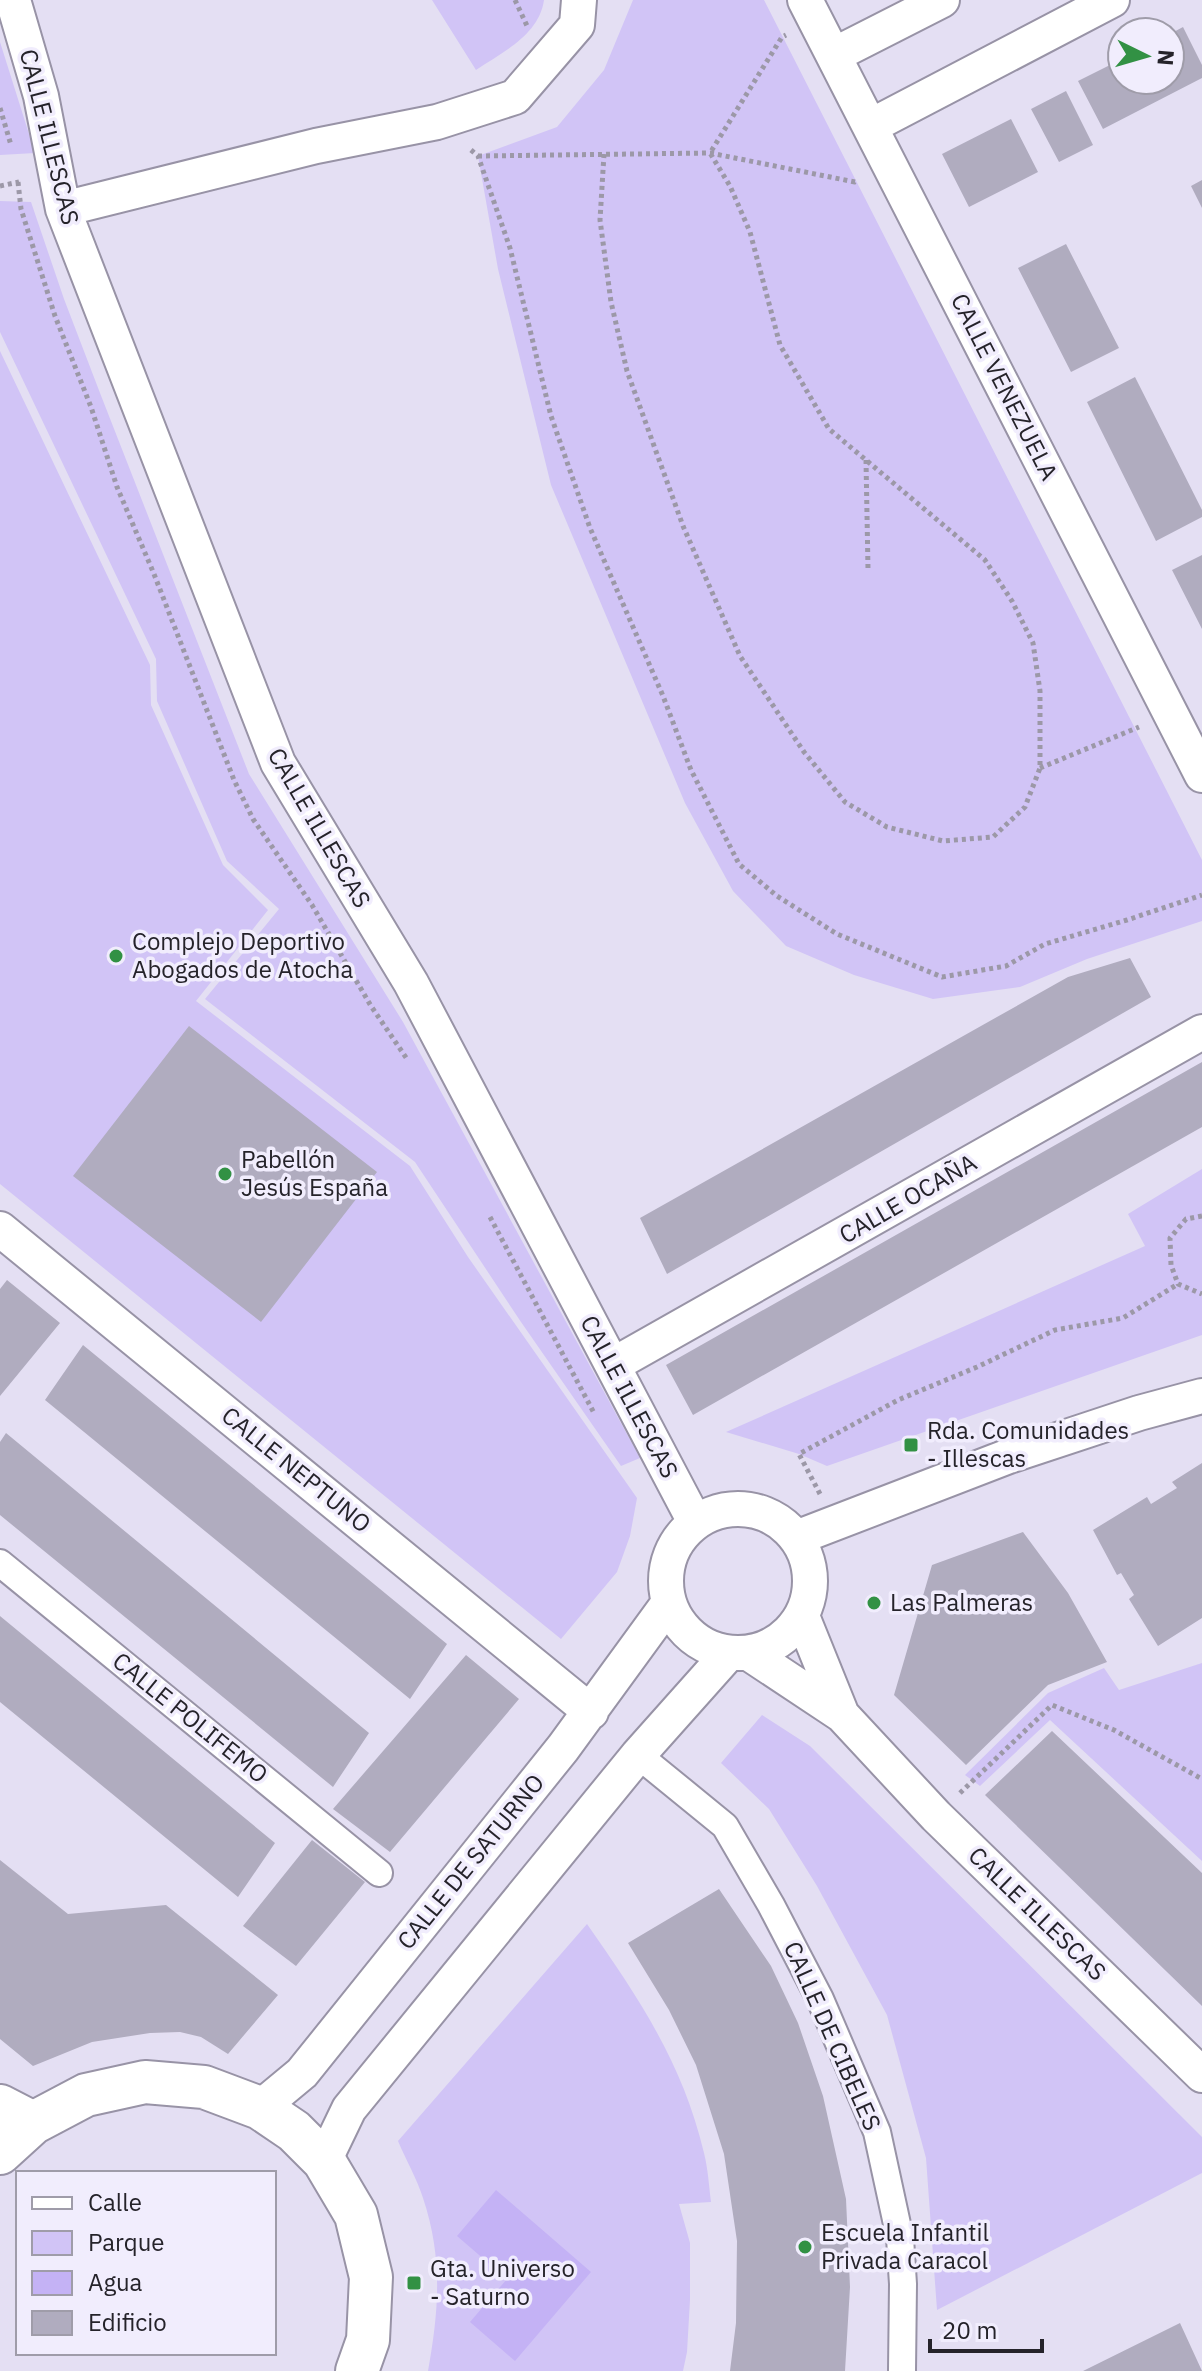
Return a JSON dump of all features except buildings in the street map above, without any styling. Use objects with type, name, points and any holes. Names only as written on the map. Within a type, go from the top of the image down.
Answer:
[{"type":"street","name":"CALLE ILLESCAS","points":[[13,0],[41,96],[63,209],[278,763],[411,983],[695,1522]]},
{"type":"street","points":[[63,209],[316,146],[437,122],[515,97],[577,25],[579,0]]},
{"type":"street","name":"CALLE VENEZUELA","points":[[805,0],[1202,775]]},
{"type":"street","points":[[834,55],[942,0]]},
{"type":"street","points":[[871,126],[1112,0]]},
{"type":"street","name":"CALLE OCAÑA","points":[[613,1365],[1202,1032]]},
{"type":"street","name":"CALLE NEPTUNO","points":[[0,1229],[591,1712]]},
{"type":"street","points":[[796,1538],[1009,1456],[1139,1413],[1202,1396]]},
{"type":"street","points":[[749,1509],[775,1518],[796,1538],[811,1574],[805,1610],[779,1642],[739,1654],[714,1650],[692,1638],[675,1619],[668,1604],[667,1566],[677,1541],[695,1522],[720,1510],[749,1509]]},
{"type":"street","name":"CALLE POLIFEMO","points":[[0,1563],[379,1873]]},
{"type":"street","name":"CALLE DE SATURNO","points":[[260,2108],[302,2073],[591,1712],[668,1604]]},
{"type":"street","name":"CALLE ILLESCAS","points":[[802,1616],[842,1715]]},
{"type":"street","name":"CALLE ILLESCAS","points":[[739,1654],[842,1715],[936,1816],[1202,2075]]},
{"type":"street","points":[[324,2161],[349,2109],[638,1755],[739,1654]]},
{"type":"street","name":"CALLE DE CIBELES","points":[[638,1755],[725,1826],[820,1999],[872,2120],[889,2180],[900,2238],[902,2371]]},
{"type":"street","points":[[0,2153],[17,2114],[145,2082],[204,2087],[260,2108],[294,2131],[324,2161],[356,2215],[371,2277],[368,2340],[357,2371]]},
{"type":"path","points":[[710,153],[782,37]]},
{"type":"path","points":[[604,154],[600,220],[611,302],[627,371],[683,526],[740,656],[804,752],[845,802],[887,827],[943,841],[993,837],[1025,807],[1040,768],[1040,691],[1033,643],[1012,601],[985,560],[829,429],[780,345],[750,232],[730,186],[710,153]]},
{"type":"path","points":[[855,182],[710,153],[478,156],[510,248],[551,416],[590,528],[663,696],[691,770],[739,864],[777,896],[837,934],[942,977],[1006,966],[1045,944],[1202,895]]},
{"type":"path","points":[[866,459],[868,569]]},
{"type":"path","points":[[1040,768],[1127,733]]},
{"type":"path","points":[[1202,1216],[1186,1219],[1170,1238],[1171,1265],[1178,1284],[1202,1294]]},
{"type":"path","points":[[835,1523],[799,1454],[898,1400],[1055,1330],[1123,1318],[1178,1284]]},
{"type":"path","points":[[936,1816],[1052,1705],[1114,1730],[1202,1779]]},
{"type":"green space","points":[[432,0],[544,0],[541,12],[527,33],[476,70]]},
{"type":"green space","points":[[633,0],[764,0],[1202,860],[1202,921],[1087,959],[1020,987],[933,999],[854,975],[786,946],[733,891],[685,803],[551,485],[498,269],[478,156],[557,127],[604,70]]},
{"type":"green space","points":[[0,42],[35,153],[0,155]]},
{"type":"green space","points":[[0,201],[31,202],[64,299],[249,774],[403,1022],[640,1458],[621,1466],[415,1162],[205,999],[279,909],[227,861],[157,701],[156,659],[0,332]]},
{"type":"green space","name":"Complejo Deportivo Abogados de Atocha","points":[[0,351],[150,665],[151,705],[223,865],[268,910],[196,1001],[410,1166],[468,1257],[637,1498],[630,1536],[617,1572],[561,1639],[0,1184]]},
{"type":"green space","points":[[1202,1169],[1202,1335],[827,1466],[799,1454],[726,1432],[1145,1246],[1128,1214]]},
{"type":"green space","points":[[1202,1663],[1202,1861],[1050,1720],[980,1786],[965,1775],[1048,1693],[1104,1668],[1119,1690]]},
{"type":"green space","points":[[762,1715],[810,1746],[1202,2137],[1202,2173],[937,2310],[926,2158],[887,2015],[817,1886],[769,1809],[721,1763]]},
{"type":"green space","points":[[587,1924],[657,2033],[684,2090],[705,2159],[711,2202],[679,2204],[690,2243],[690,2300],[683,2371],[428,2371],[437,2305],[434,2242],[421,2191],[398,2141]]},
{"type":"water","points":[[496,2190],[591,2272],[515,2361],[470,2322],[507,2279],[457,2236]]},
{"type":"place","name":"Complejo Deportivo Abogados de Atocha","points":[[116,956]]},
{"type":"place","name":"Pabellón Jesús España","points":[[225,1174]]},
{"type":"place","name":"Rda. Comunidades - Illescas","points":[[911,1445]]},
{"type":"place","name":"Las Palmeras","points":[[874,1603]]},
{"type":"place","name":"Escuela Infantil Privada Caracol","points":[[805,2247]]},
{"type":"place","name":"Gta. Universo - Saturno","points":[[414,2283]]}]
